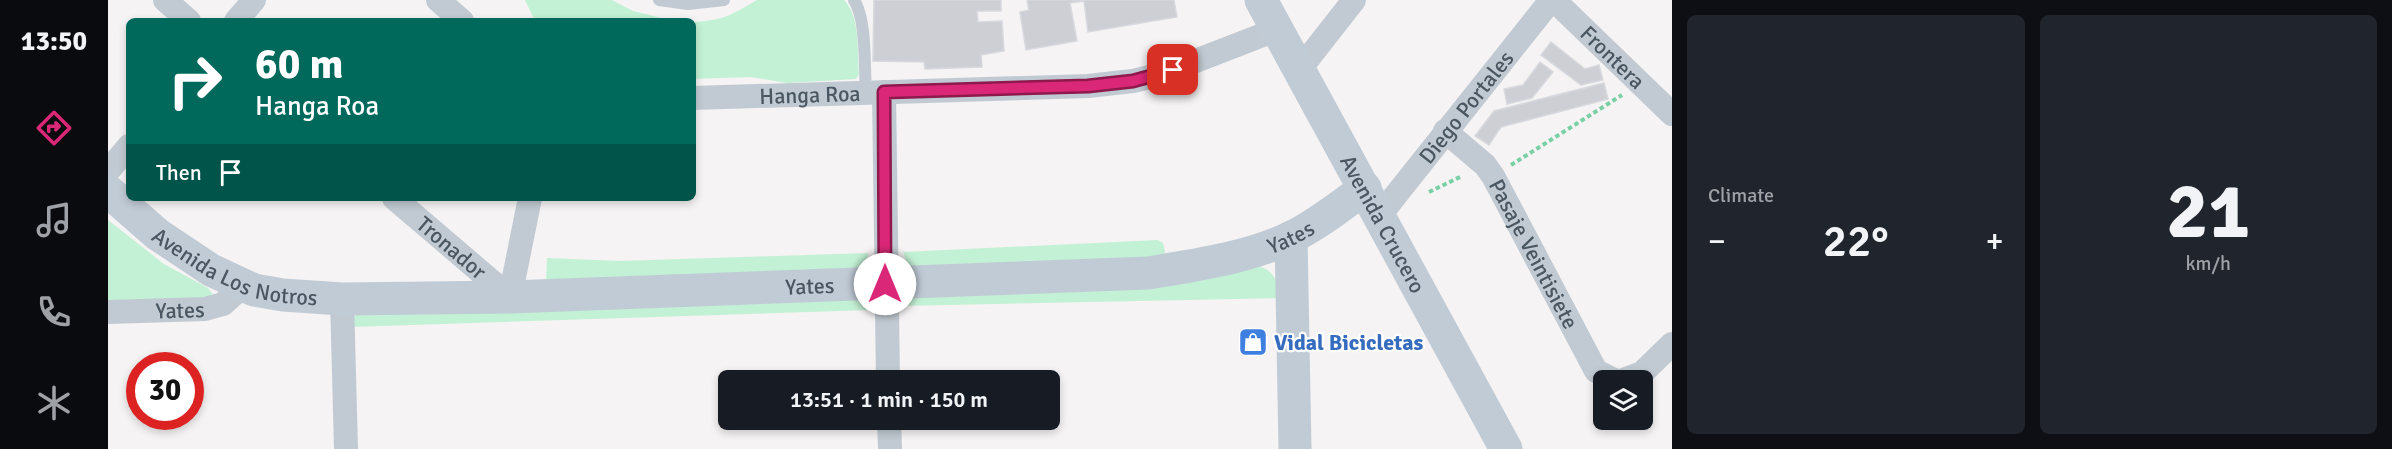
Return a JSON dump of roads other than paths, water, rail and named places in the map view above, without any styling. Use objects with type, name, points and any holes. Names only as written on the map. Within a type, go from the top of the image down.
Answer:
[{"type":"main road","name":"Avenida Crucero","points":[[1261,0],[1506,449]]},
{"type":"main road","name":"Avenida Los Notros","points":[[108,191],[157,234],[211,270],[244,285],[283,296],[342,299]]},
{"type":"main road","name":"Yates","points":[[342,299],[510,297],[1148,273],[1206,264],[1250,252],[1291,237],[1319,221],[1372,202]]},
{"type":"main road","points":[[1291,237],[1296,449]]},
{"type":"street","points":[[165,0],[186,18]]},
{"type":"street","points":[[239,18],[254,0]]},
{"type":"street","points":[[438,0],[459,18]]},
{"type":"street","points":[[1300,69],[1354,0]]},
{"type":"street","name":"Frontera","points":[[1552,0],[1672,114]]},
{"type":"street","name":"Diego Portales","points":[[1372,202],[1445,131],[1552,0]]},
{"type":"street","name":"Hanga Roa","points":[[696,98],[1088,86],[1133,81],[1185,67],[1278,29]]},
{"type":"street","points":[[875,92],[888,370]]},
{"type":"street","name":"Pasaje Veintisiete","points":[[1445,131],[1489,171],[1595,370]]},
{"type":"street","points":[[108,171],[126,150]]},
{"type":"street","name":"Tronador","points":[[398,201],[510,297]]},
{"type":"street","points":[[510,297],[529,201]]},
{"type":"street","name":"Yates","points":[[108,312],[205,309],[223,304],[244,285]]},
{"type":"street","points":[[342,299],[346,449]]},
{"type":"street","points":[[1645,370],[1672,344]]},
{"type":"street","points":[[889,430],[890,449]]},
{"type":"lane","points":[[659,0],[688,4],[724,0]]},
{"type":"lane","points":[[854,0],[858,6],[875,92]]},
{"type":"place","name":"Vidal Bicicletas","points":[[1253,342]]}]
